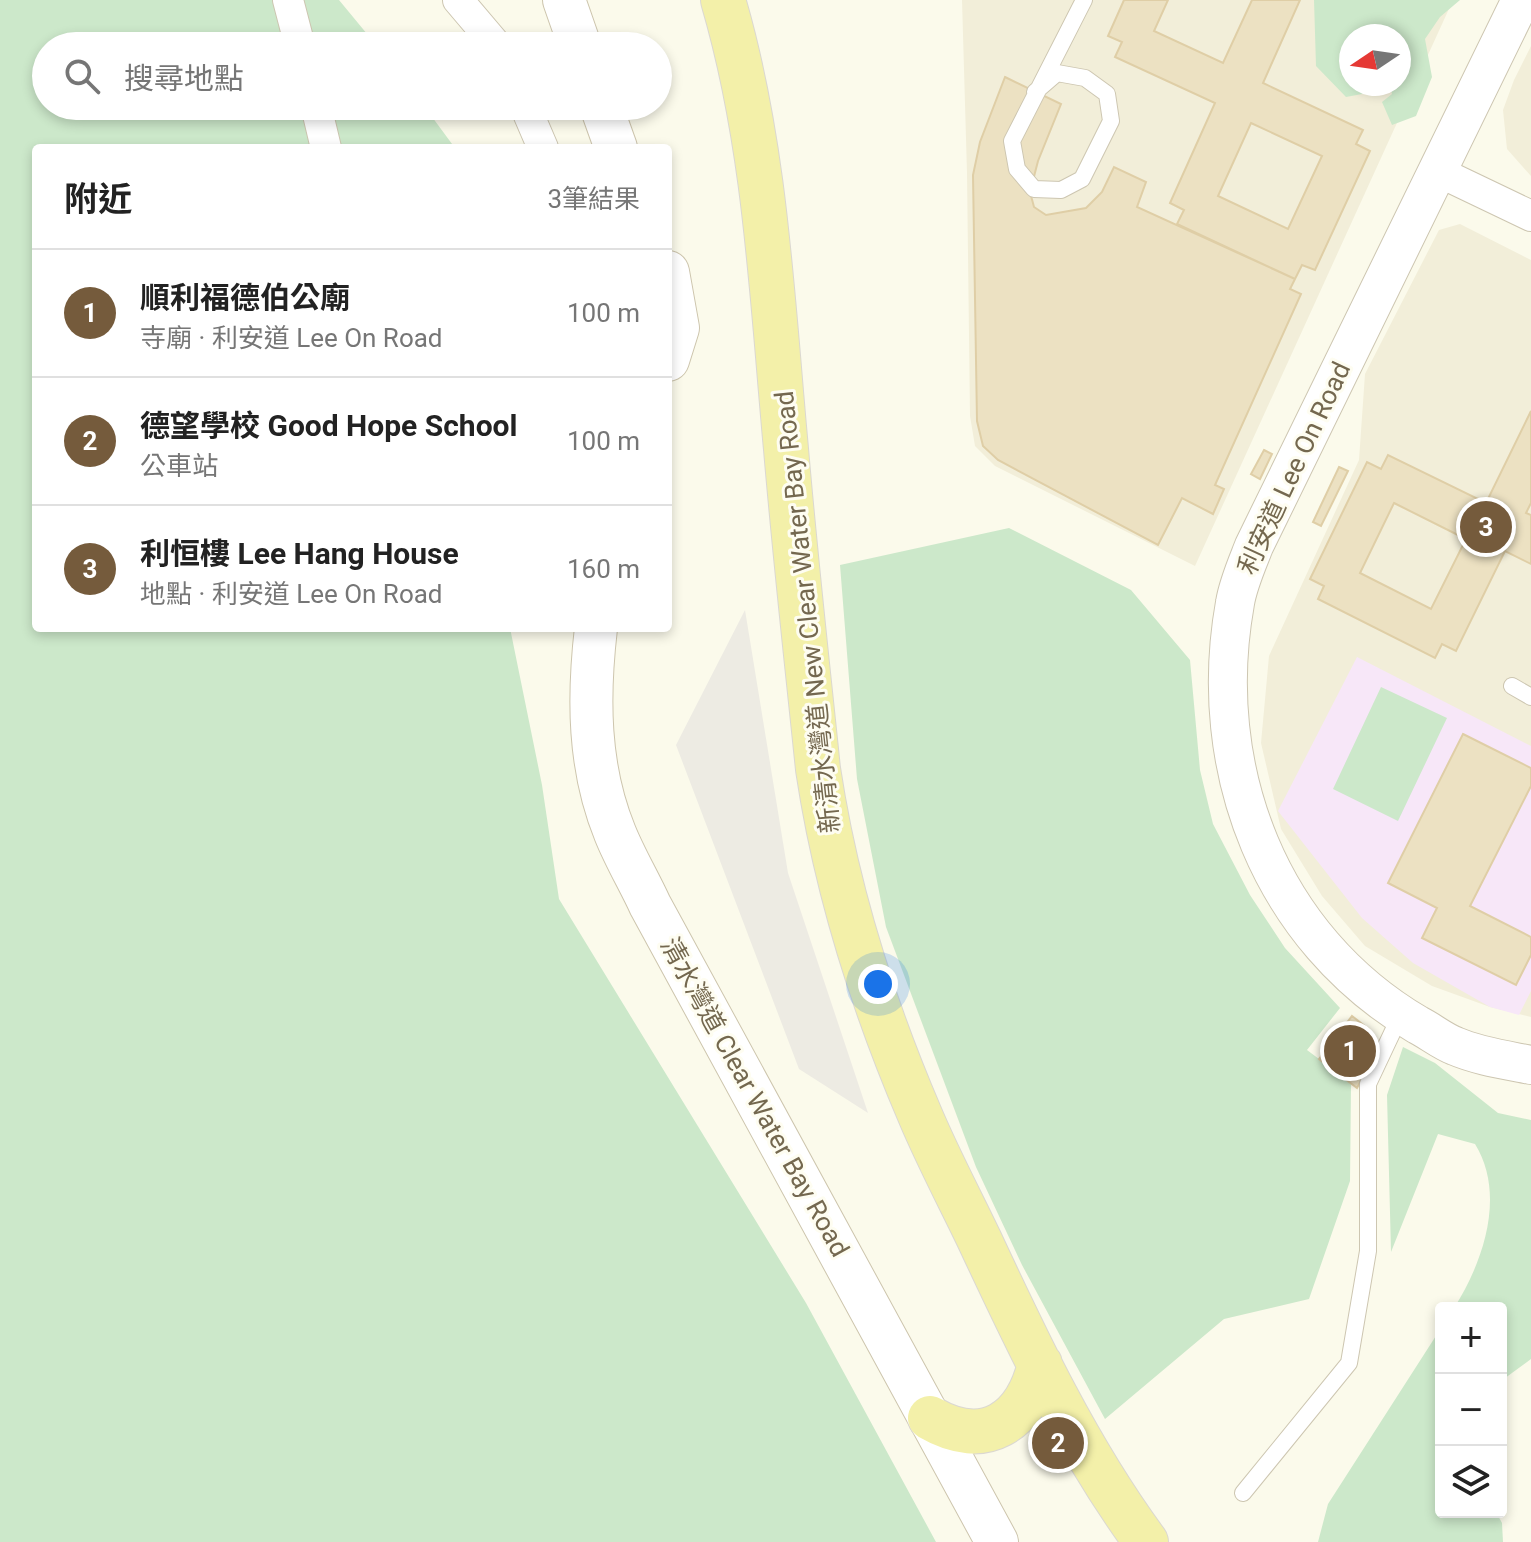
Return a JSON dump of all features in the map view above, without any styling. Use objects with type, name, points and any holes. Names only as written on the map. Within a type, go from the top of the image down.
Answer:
[{"type":"main road","points":[[564,0],[575,32]]},
{"type":"main road","name":"新清水灣道 New Clear Water Bay Road","points":[[723,0],[742,74],[768,241],[785,447],[818,769],[842,892],[873,997],[904,1076],[1000,1285],[1093,1464],[1146,1542]]},
{"type":"main road","points":[[606,120],[615,144]]},
{"type":"main road","points":[[672,294],[678,328],[672,347]]},
{"type":"main road","name":"清水灣道 Clear Water Bay Road","points":[[596,632],[591,730],[602,794],[615,833],[650,905],[947,1426],[997,1542]]},
{"type":"main road","points":[[947,1426],[977,1433],[1008,1420],[1028,1399],[1040,1364]]},
{"type":"street","points":[[288,0],[296,32]]},
{"type":"street","points":[[458,0],[485,32]]},
{"type":"street","name":"利安道 Lee On Road","points":[[1520,1063],[1455,1046],[1358,984],[1330,955],[1282,892],[1257,843],[1243,798],[1231,741],[1226,678],[1235,601],[1254,546],[1521,0]]},
{"type":"street","points":[[319,120],[325,144]]},
{"type":"street","points":[[531,120],[541,144]]},
{"type":"street","points":[[1437,171],[1531,216]]},
{"type":"lane","points":[[1035,92],[1057,73],[1085,78],[1107,94],[1111,121],[1082,179],[1061,190],[1034,189],[1017,169],[1012,141],[1035,92],[1084,0]]},
{"type":"lane","points":[[1512,686],[1531,697]]},
{"type":"lane","points":[[1243,1493],[1349,1363],[1368,1251],[1368,1084],[1401,1014]]},
{"type":"shaded area","points":[[962,0],[1453,0],[1411,92],[1411,24],[1339,24],[1339,96],[1409,96],[1195,566],[995,466],[975,446],[970,416]]},
{"type":"shaded area","points":[[1531,46],[1531,176],[1507,149],[1503,110]]},
{"type":"shaded area","points":[[1460,224],[1531,260],[1531,1017],[1490,1007],[1432,986],[1365,946],[1322,896],[1281,829],[1261,743],[1269,656],[1359,460],[1365,374],[1439,230]]},
{"type":"shaded area","points":[[745,610],[788,873],[868,1113],[799,1069],[676,745]]},
{"type":"shaded area","points":[[1357,657],[1531,746],[1531,991],[1519,1015],[1490,1007],[1413,963],[1362,918],[1278,811]]},
{"type":"green space","points":[[0,0],[339,0],[365,32],[32,32],[32,120],[434,120],[452,144],[32,144],[32,632],[511,632],[542,785],[559,899],[806,1303],[936,1542],[0,1542]]},
{"type":"green space","points":[[1314,0],[1460,0],[1440,17],[1425,39],[1432,77],[1416,116],[1392,125],[1382,102],[1390,96],[1411,96],[1411,24],[1339,24],[1339,90],[1316,66]]},
{"type":"green space","points":[[1009,528],[1131,590],[1190,660],[1200,770],[1213,824],[1250,895],[1285,948],[1340,1008],[1307,1050],[1351,1083],[1350,1181],[1309,1299],[1224,1319],[1105,1419],[1022,1265],[976,1167],[886,927],[857,779],[840,565]]},
{"type":"green space","points":[[1381,687],[1447,718],[1398,821],[1333,789]]},
{"type":"green space","points":[[1403,1047],[1435,1063],[1498,1113],[1531,1120],[1531,1359],[1507,1377],[1507,1302],[1458,1302],[1474,1270],[1487,1227],[1490,1205],[1484,1163],[1475,1144],[1438,1134],[1391,1252],[1387,1095]]},
{"type":"green space","points":[[1435,1337],[1435,1518],[1499,1518],[1503,1542],[1318,1542],[1328,1504]]},
{"type":"building","points":[[1124,0],[1168,0],[1154,31],[1223,63],[1252,0],[1300,0],[1263,83],[1363,130],[1356,144],[1370,151],[1315,270],[1302,265],[1295,279],[1177,224],[1184,210],[1170,203],[1215,103],[1115,57],[1122,42],[1108,36]],"holes":[[[1251,123],[1322,156],[1288,229],[1218,196]]]},
{"type":"building","points":[[1005,77],[1061,104],[1038,161],[1030,192],[1034,207],[1046,215],[1086,208],[1102,192],[1114,167],[1146,182],[1137,207],[1295,279],[1290,289],[1301,294],[1215,485],[1224,489],[1213,514],[1182,498],[1158,545],[998,460],[983,446],[977,421],[973,175],[980,142]]},
{"type":"building","points":[[1531,411],[1531,503],[1526,513],[1531,515],[1531,564],[1505,551],[1456,651],[1442,644],[1435,658],[1318,599],[1324,586],[1310,579],[1367,462],[1381,469],[1388,455],[1486,503]],"holes":[[[1394,503],[1466,539],[1431,609],[1360,573]]]},
{"type":"building","points":[[1264,450],[1272,454],[1260,479],[1251,474]]},
{"type":"building","points":[[1339,467],[1348,471],[1321,526],[1313,522]]},
{"type":"building","points":[[1463,734],[1531,768],[1531,786],[1470,906],[1531,937],[1531,955],[1516,985],[1422,938],[1437,908],[1388,883]]},
{"type":"building","points":[[1352,1016],[1370,1030],[1375,1043],[1374,1064],[1357,1088],[1319,1059]]},
{"type":"place","name":"利恒樓 Lee Hang House","points":[[1486,527]]},
{"type":"place","name":"順利福德伯公廟","points":[[1350,1051]]},
{"type":"place","name":"德望學校 Good Hope School","points":[[1058,1443]]}]
